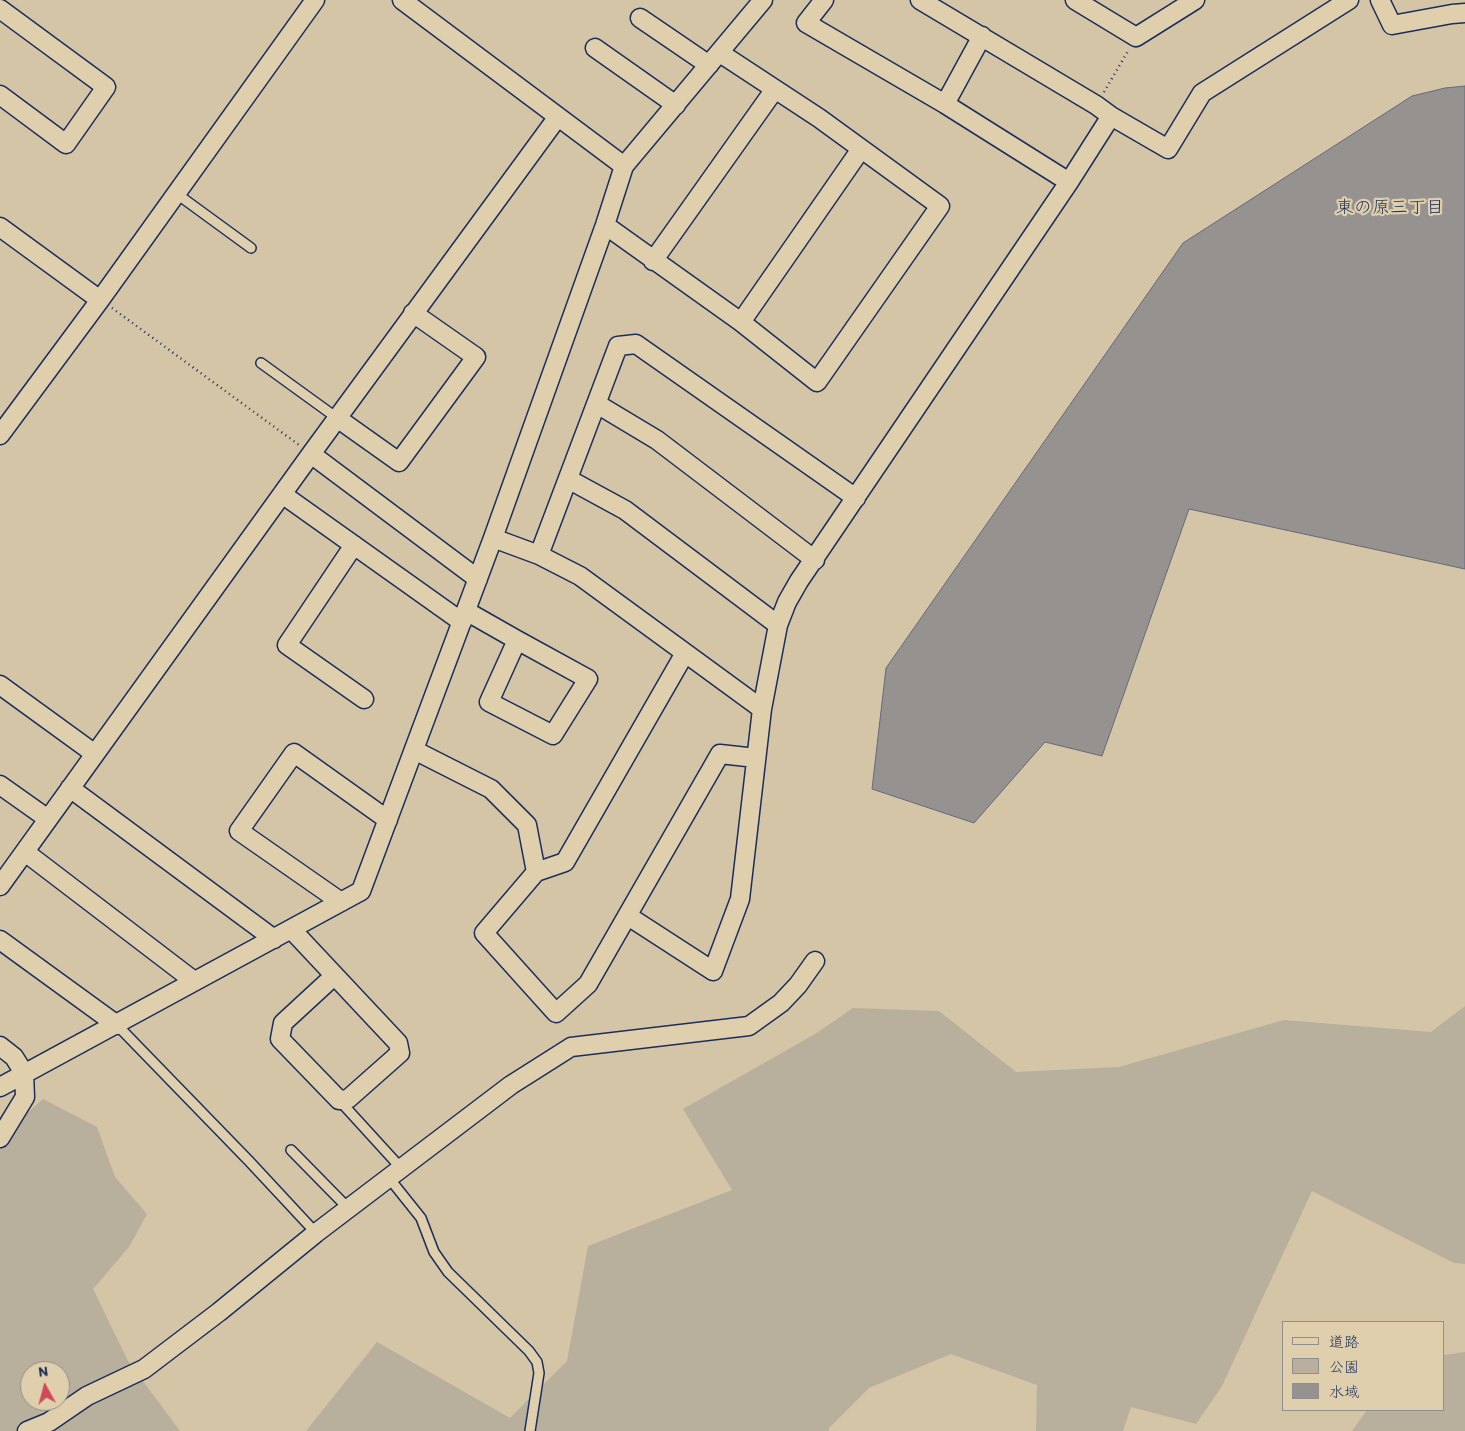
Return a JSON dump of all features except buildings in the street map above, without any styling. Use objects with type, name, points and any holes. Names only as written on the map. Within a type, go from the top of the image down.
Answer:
[{"type":"street","points":[[0,436],[177,194],[315,0]]},
{"type":"street","points":[[402,0],[624,166]]},
{"type":"street","points":[[0,1087],[361,891],[493,538],[605,225],[624,166],[763,0]]},
{"type":"street","points":[[824,0],[806,23],[945,104],[1069,182]]},
{"type":"street","points":[[920,0],[1168,149],[1202,93],[1349,0]]},
{"type":"street","points":[[1075,0],[1136,37],[1195,0]]},
{"type":"street","points":[[1380,0],[1392,25],[1452,14],[1465,14]]},
{"type":"street","points":[[0,9],[106,87],[66,144],[0,95]]},
{"type":"street","points":[[605,225],[741,322],[817,382],[940,206],[820,118],[775,89],[640,18]]},
{"type":"street","points":[[945,104],[982,36]]},
{"type":"street","points":[[595,48],[676,105]]},
{"type":"street","points":[[653,261],[775,89]]},
{"type":"street","points":[[628,916],[713,971],[740,899],[762,709],[778,625],[787,602],[799,581],[1069,182],[1111,116]]},
{"type":"street","points":[[0,886],[413,312],[558,118]]},
{"type":"street","points":[[741,322],[861,148]]},
{"type":"street","points":[[0,227],[100,300]]},
{"type":"street","points":[[337,418],[399,462],[476,357],[413,312]]},
{"type":"street","points":[[539,555],[618,346],[636,344],[856,498]]},
{"type":"street","points":[[596,404],[657,440],[815,560]]},
{"type":"street","points":[[311,454],[478,579]]},
{"type":"street","points":[[568,479],[625,510],[778,625]]},
{"type":"street","points":[[282,494],[354,545],[464,617],[517,640],[588,679],[553,735],[489,702],[517,640]]},
{"type":"street","points":[[493,538],[539,555],[580,576],[762,709]]},
{"type":"street","points":[[354,545],[287,645],[364,699]]},
{"type":"street","points":[[685,653],[565,862],[536,872],[484,933],[556,1013],[588,984],[720,754],[756,758]]},
{"type":"street","points":[[0,685],[95,754]]},
{"type":"street","points":[[414,750],[492,789],[527,825],[536,872]]},
{"type":"street","points":[[341,902],[239,831],[294,754],[388,820]]},
{"type":"street","points":[[0,786],[48,820]]},
{"type":"street","points":[[70,788],[274,939]]},
{"type":"street","points":[[25,852],[194,982]]},
{"type":"street","points":[[292,930],[398,1043],[400,1053],[348,1099],[339,1100],[280,1039],[283,1023],[334,976]]},
{"type":"street","points":[[0,940],[117,1025]]},
{"type":"street","points":[[27,1431],[49,1422],[87,1396],[144,1369],[212,1318],[348,1208],[512,1085],[571,1047],[749,1026],[780,1003],[798,986],[815,961]]},
{"type":"street","points":[[0,1046],[14,1057],[24,1073],[26,1097],[0,1138]]},
{"type":"lane","points":[[177,194],[251,248]]},
{"type":"lane","points":[[261,363],[337,418]]},
{"type":"lane","points":[[117,1025],[243,1154],[316,1233]]},
{"type":"lane","points":[[339,1100],[395,1173],[421,1218],[434,1252],[448,1272],[529,1351],[537,1362],[539,1373],[530,1431]]},
{"type":"lane","points":[[291,1150],[348,1208]]},
{"type":"path","points":[[1096,105],[1136,37]]},
{"type":"path","points":[[100,300],[311,454]]},
{"type":"green space","points":[[1465,1006],[1465,1264],[1454,1263],[1312,1191],[1222,1386],[1196,1424],[1131,1407],[1123,1431],[1036,1431],[1037,1385],[951,1354],[869,1388],[829,1428],[829,1431],[306,1431],[377,1342],[510,1418],[567,1361],[588,1246],[732,1190],[683,1109],[815,1034],[853,1008],[939,1011],[1016,1072],[1119,1067],[1284,1020],[1431,1032]]},
{"type":"green space","points":[[43,1099],[97,1127],[115,1177],[147,1214],[129,1247],[93,1289],[128,1361],[180,1431],[0,1431],[0,1137]]},
{"type":"green space","points":[[1465,1352],[1465,1431],[1352,1431],[1366,1411],[1445,1411],[1445,1355]]},
{"type":"water","points":[[1465,86],[1465,569],[1189,509],[1102,756],[1045,742],[974,823],[872,789],[886,668],[1183,243],[1412,96],[1445,88]]},
{"type":"district","name":"東の原三丁目","points":[[1390,208]]}]
